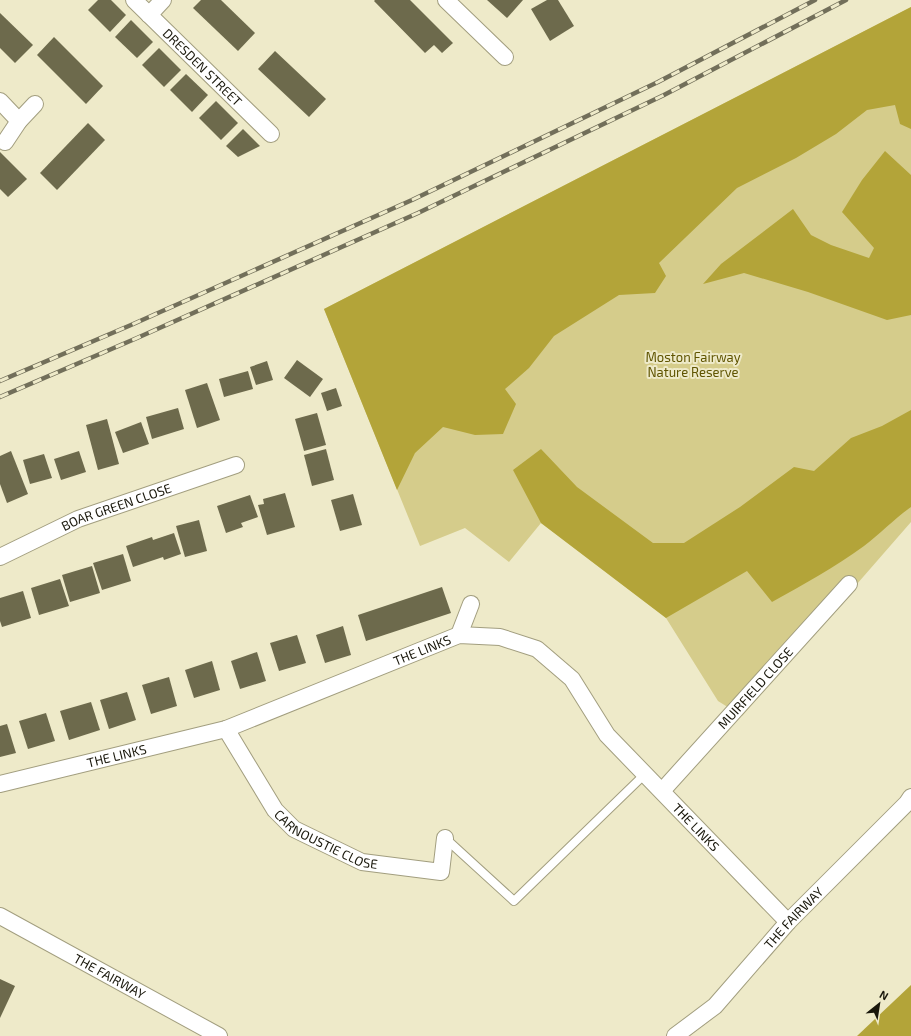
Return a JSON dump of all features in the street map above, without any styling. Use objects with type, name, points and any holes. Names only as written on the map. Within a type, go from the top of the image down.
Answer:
[{"type":"street","name":"DRESDEN STREET","points":[[134,0],[271,134]]},
{"type":"street","points":[[149,15],[163,0]]},
{"type":"street","points":[[446,0],[505,57]]},
{"type":"street","points":[[0,101],[19,121]]},
{"type":"street","points":[[5,142],[19,121],[35,104]]},
{"type":"street","name":"BOAR GREEN CLOSE","points":[[0,557],[78,519],[236,465]]},
{"type":"street","name":"MUIRFIELD CLOSE","points":[[662,791],[849,584]]},
{"type":"street","points":[[459,635],[471,604]]},
{"type":"street","name":"THE LINKS","points":[[0,784],[226,729],[459,635],[500,637],[537,649],[572,679],[607,735],[788,922]]},
{"type":"street","name":"CARNOUSTIE CLOSE","points":[[226,729],[275,810],[294,829],[362,862],[441,872],[445,838]]},
{"type":"street","name":"THE FAIRWAY","points":[[675,1036],[714,1006],[788,922],[902,808],[911,797]]},
{"type":"street","name":"THE FAIRWAY","points":[[0,916],[219,1036]]},
{"type":"lane","points":[[445,838],[514,901],[645,774]]},
{"type":"green space","name":"Moston Fairway Nature Reserve","points":[[911,7],[911,522],[742,716],[718,701],[666,618],[541,523],[509,562],[465,528],[420,546],[324,309]]},
{"type":"shaded area","points":[[911,7],[911,129],[900,124],[895,105],[867,110],[836,134],[796,158],[737,188],[659,263],[666,276],[655,293],[619,295],[554,336],[529,368],[505,389],[516,404],[503,434],[475,435],[443,427],[415,453],[397,490],[324,309]]},
{"type":"shaded area","points":[[885,151],[911,175],[911,315],[887,320],[808,292],[744,273],[703,284],[721,264],[793,209],[811,235],[831,245],[869,258],[874,248],[842,212],[862,180]]},
{"type":"shaded area","points":[[911,410],[911,507],[853,554],[819,576],[772,602],[747,571],[666,618],[541,523],[513,470],[541,449],[577,487],[653,543],[684,543],[740,507],[794,467],[814,471],[851,438],[882,426]]},
{"type":"shaded area","points":[[911,985],[911,1036],[857,1036]]},
{"type":"building","points":[[98,0],[111,0],[126,15],[110,32],[88,10]]},
{"type":"building","points":[[201,0],[221,0],[255,33],[238,51],[193,8]]},
{"type":"building","points":[[410,0],[453,43],[442,53],[434,45],[425,53],[374,1]]},
{"type":"building","points":[[487,0],[523,0],[507,18]]},
{"type":"building","points":[[547,0],[558,0],[574,26],[550,41],[531,9]]},
{"type":"building","points":[[0,13],[33,45],[15,63],[0,48]]},
{"type":"building","points":[[131,20],[153,42],[137,58],[115,37]]},
{"type":"building","points":[[54,37],[103,86],[86,104],[37,55]]},
{"type":"building","points":[[159,48],[181,70],[164,87],[142,65]]},
{"type":"building","points":[[275,51],[326,99],[309,117],[258,69]]},
{"type":"building","points":[[186,74],[208,95],[192,112],[170,90]]},
{"type":"building","points":[[216,101],[238,123],[221,140],[199,118]]},
{"type":"building","points":[[88,123],[105,140],[57,190],[40,173]]},
{"type":"building","points":[[243,129],[260,146],[238,157],[226,146]]},
{"type":"building","points":[[0,152],[27,179],[8,197],[0,189]]},
{"type":"building","points":[[297,360],[323,379],[310,397],[284,378]]},
{"type":"building","points":[[267,361],[273,380],[256,385],[250,367]]},
{"type":"building","points":[[248,371],[253,389],[224,397],[219,379]]},
{"type":"building","points":[[207,383],[220,420],[197,428],[185,390]]},
{"type":"building","points":[[336,388],[342,406],[327,411],[321,393]]},
{"type":"building","points":[[178,408],[184,429],[152,439],[146,417]]},
{"type":"building","points":[[317,413],[326,445],[304,451],[295,419]]},
{"type":"building","points":[[107,419],[119,464],[98,470],[86,425]]},
{"type":"building","points":[[141,422],[149,444],[123,453],[115,432]]},
{"type":"building","points":[[326,449],[334,480],[312,486],[304,455]]},
{"type":"building","points":[[11,451],[28,494],[7,503],[0,484],[0,456]]},
{"type":"building","points":[[79,451],[86,472],[61,480],[54,459]]},
{"type":"building","points":[[44,454],[52,478],[30,484],[23,460]]},
{"type":"building","points":[[285,493],[295,527],[267,535],[258,505],[264,504],[263,499]]},
{"type":"building","points":[[353,494],[362,525],[340,531],[331,500]]},
{"type":"building","points":[[250,495],[258,517],[241,523],[243,527],[226,533],[217,506]]},
{"type":"building","points":[[199,520],[207,551],[185,557],[176,526]]},
{"type":"building","points":[[174,533],[181,554],[164,560],[163,557],[133,567],[126,546],[152,537],[153,540]]},
{"type":"building","points":[[123,554],[131,581],[102,590],[93,563]]},
{"type":"building","points":[[92,566],[100,593],[70,602],[62,575]]},
{"type":"building","points":[[60,579],[69,606],[39,615],[31,588]]},
{"type":"building","points":[[442,587],[451,613],[366,641],[358,615]]},
{"type":"building","points":[[23,591],[31,618],[2,627],[0,621],[0,598]]},
{"type":"building","points":[[343,626],[351,655],[325,663],[316,635]]},
{"type":"building","points":[[297,635],[306,663],[279,671],[270,643]]},
{"type":"building","points":[[257,652],[266,681],[240,689],[231,661]]},
{"type":"building","points":[[212,661],[220,690],[194,698],[185,670]]},
{"type":"building","points":[[169,677],[177,706],[151,714],[142,685]]},
{"type":"building","points":[[127,692],[136,720],[109,729],[100,700]]},
{"type":"building","points":[[91,702],[100,730],[69,740],[60,711]]},
{"type":"building","points":[[46,713],[55,741],[28,749],[19,721]]},
{"type":"building","points":[[7,724],[16,753],[0,757],[0,726]]},
{"type":"building","points":[[0,979],[15,986],[0,1018]]},
{"type":"railway","points":[[0,381],[131,325],[412,200],[658,82],[815,0]]},
{"type":"railway","points":[[0,397],[418,213],[664,95],[846,0]]}]
